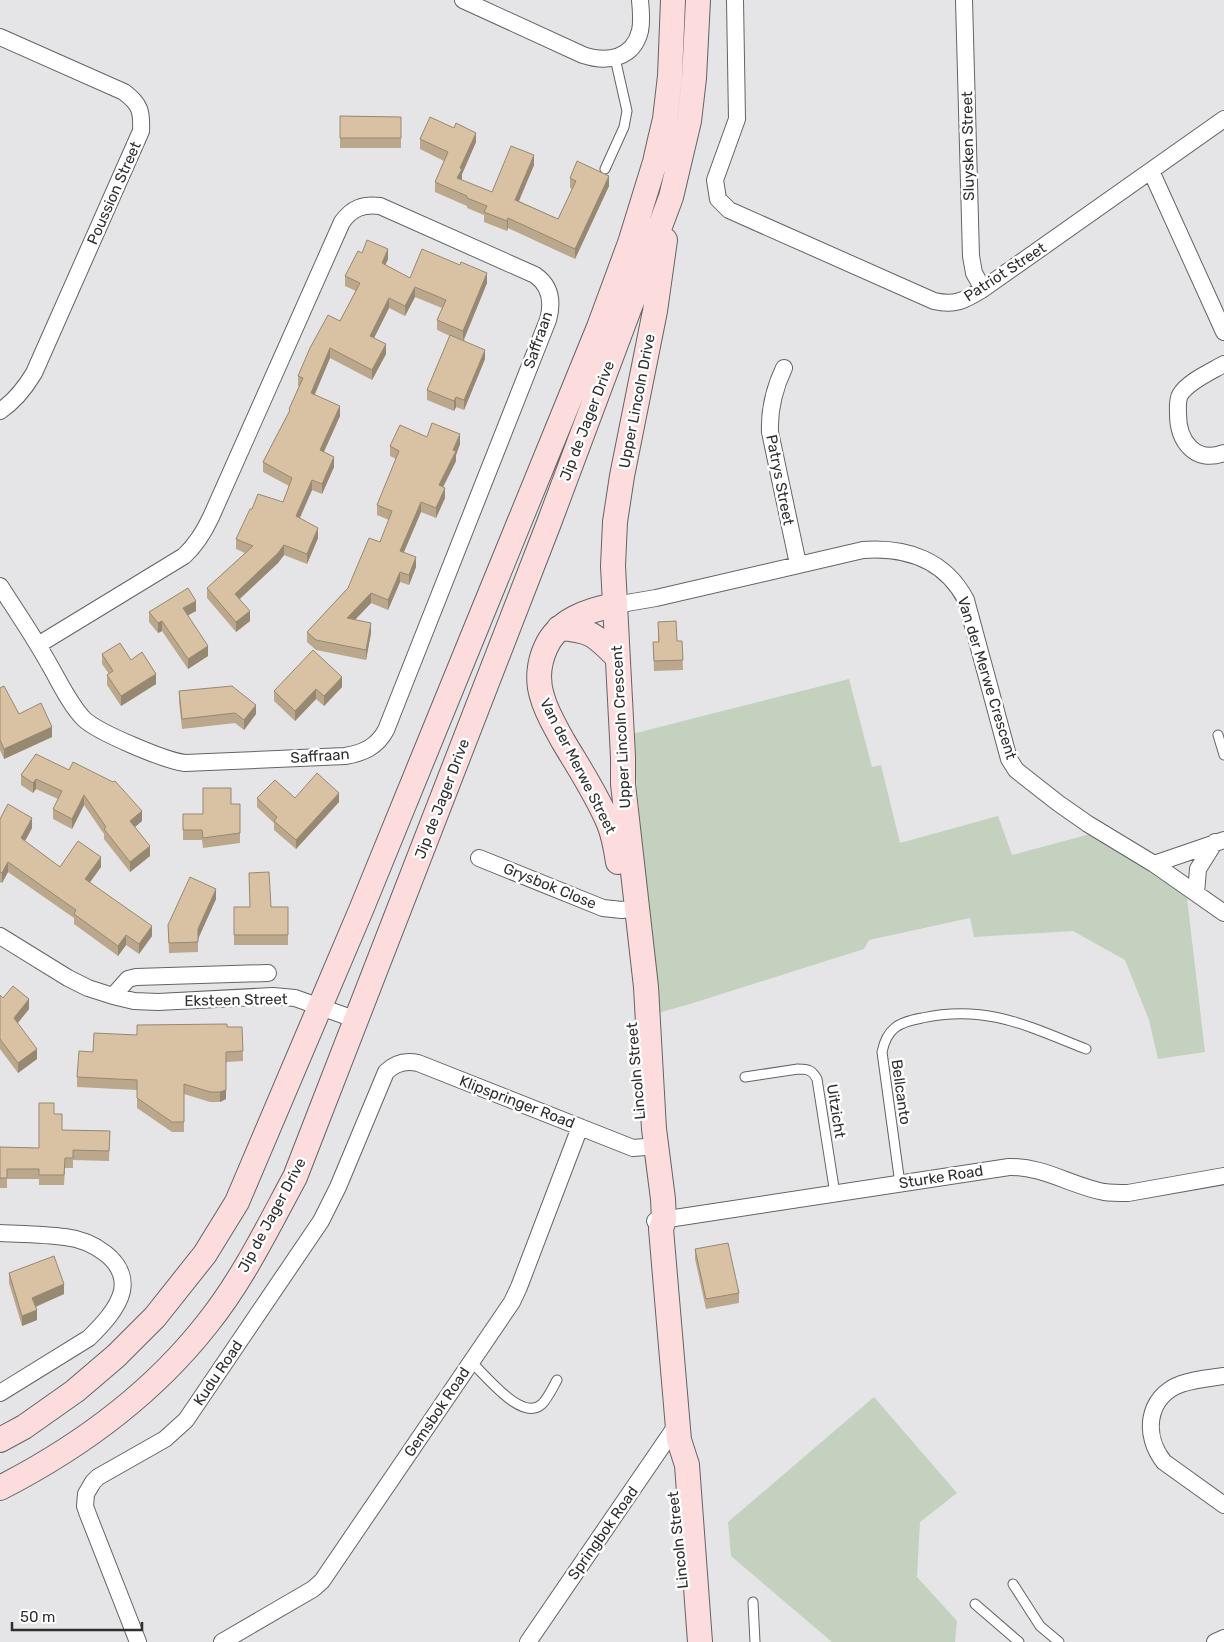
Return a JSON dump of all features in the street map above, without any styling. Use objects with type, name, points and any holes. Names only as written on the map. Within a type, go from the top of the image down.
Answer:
[{"type":"main road","name":"Jip de Jager Drive","points":[[0,1440],[24,1427],[74,1391],[116,1356],[155,1317],[205,1254],[237,1202],[320,1006],[595,336],[630,243],[655,162],[665,119],[670,76],[673,0]]},
{"type":"main road","name":"Jip de Jager Drive","points":[[0,1488],[30,1473],[82,1440],[137,1397],[179,1356],[208,1323],[251,1260],[295,1177],[545,532],[671,197],[689,121],[694,78],[698,0]]},
{"type":"main road","name":"Upper Lincoln Drive","points":[[615,606],[613,566],[622,476],[655,310],[671,197]]},
{"type":"main road","name":"Van der Merwe Street","points":[[615,606],[599,608],[569,621],[559,628],[548,643],[541,661],[539,683],[541,695],[554,724],[609,824],[615,841],[630,909]]},
{"type":"main road","name":"Upper Lincoln Crescent","points":[[615,606],[630,909]]},
{"type":"main road","points":[[559,628],[578,629],[591,633],[617,657]]},
{"type":"main road","name":"Lincoln Street","points":[[630,909],[646,987],[649,1057],[649,1147],[646,1201],[660,1223],[678,1432],[686,1466],[700,1642]]},
{"type":"main road","name":"Lincoln Street","points":[[678,1432],[670,1466],[690,1642]]},
{"type":"street","points":[[463,0],[583,55],[599,60],[616,58],[632,47],[637,39],[641,22],[640,0]]},
{"type":"street","name":"Patriot Street","points":[[735,0],[737,119],[715,180],[716,193],[722,204],[729,210],[934,301],[957,303],[983,289],[1224,119]]},
{"type":"street","name":"Sluysken Street","points":[[964,0],[971,256],[974,272],[983,289]]},
{"type":"street","name":"Poussion Street","points":[[0,37],[124,92],[139,107],[142,119],[141,131],[34,373],[22,391],[0,411]]},
{"type":"street","points":[[1151,171],[1224,332]]},
{"type":"street","name":"Saffraan","points":[[0,586],[83,718],[96,729],[176,762],[345,756],[357,754],[372,747],[382,738],[386,730],[548,320],[551,308],[547,287],[535,275],[380,206],[362,206],[354,210],[342,222],[196,546],[184,556],[38,645]]},
{"type":"street","points":[[1224,364],[1189,385],[1181,394],[1178,403],[1178,423],[1182,437],[1189,448],[1201,455],[1210,456],[1224,453]]},
{"type":"street","name":"Patrys Street","points":[[784,368],[773,396],[770,432],[798,564]]},
{"type":"street","name":"Van der Merwe Crescent","points":[[615,606],[863,550],[885,549],[906,552],[920,557],[944,572],[961,590],[970,610],[1009,759],[1016,770],[1088,824],[1154,864],[1224,913]]},
{"type":"street","points":[[1154,864],[1220,841]]},
{"type":"street","points":[[1196,893],[1198,869],[1220,841]]},
{"type":"street","name":"Grysbok Close","points":[[479,858],[603,908],[630,909]]},
{"type":"street","name":"Eksteen Street","points":[[0,936],[68,978],[88,988],[134,1001],[158,1002],[273,996],[295,998],[357,1020]]},
{"type":"street","name":"Eksteen Street","points":[[113,996],[128,979],[136,977],[268,974]]},
{"type":"street","name":"Klipspringer Road","points":[[382,1077],[394,1065],[411,1062],[633,1148],[649,1147]]},
{"type":"street","name":"Kudu Road","points":[[138,1642],[86,1512],[85,1500],[89,1487],[98,1477],[173,1433],[191,1412],[326,1213],[382,1077]]},
{"type":"street","name":"Gemsbok Road","points":[[222,1642],[318,1586],[512,1302],[580,1126]]},
{"type":"street","name":"Sturke Road","points":[[660,1223],[1018,1166],[1114,1193],[1128,1193],[1224,1176]]},
{"type":"street","points":[[0,1233],[66,1237],[83,1241],[111,1258],[119,1270],[122,1292],[101,1326],[89,1338],[0,1393]]},
{"type":"street","points":[[1224,1376],[1182,1384],[1165,1394],[1154,1411],[1150,1432],[1157,1453],[1164,1462],[1224,1505]]},
{"type":"street","name":"Springbok Road","points":[[528,1642],[678,1432]]},
{"type":"street","points":[[1216,1642],[1224,1638]]},
{"type":"lane","points":[[605,169],[624,127],[627,111],[616,58]]},
{"type":"lane","points":[[1218,735],[1224,755]]},
{"type":"lane","name":"Bellcanto","points":[[900,1184],[882,1052],[887,1036],[899,1025],[906,1021],[948,1014],[971,1013],[991,1015],[1017,1022],[1086,1049]]},
{"type":"lane","name":"Uitzicht","points":[[745,1077],[798,1069],[807,1069],[814,1072],[817,1079],[835,1194]]},
{"type":"lane","points":[[471,1362],[512,1402],[522,1408],[531,1409],[543,1403],[557,1380]]},
{"type":"lane","points":[[1013,1584],[1040,1626],[1059,1642]]},
{"type":"lane","points":[[752,1602],[755,1642]]},
{"type":"lane","points":[[975,1604],[1020,1642]]},
{"type":"green space","points":[[849,679],[872,767],[881,765],[900,843],[998,816],[1012,855],[1094,833],[1187,898],[1205,1052],[1158,1059],[1149,1020],[1125,960],[1073,931],[974,937],[970,918],[869,940],[864,949],[658,1013],[632,734]]},
{"type":"green space","points":[[874,1397],[957,1493],[920,1522],[917,1577],[957,1621],[955,1642],[832,1642],[731,1556],[728,1522]]},
{"type":"building","points":[[340,116],[401,117],[401,138],[340,138]]},
{"type":"building","points":[[430,117],[454,128],[456,123],[476,133],[457,178],[492,192],[511,146],[534,155],[515,200],[558,219],[576,181],[570,178],[577,161],[609,176],[575,249],[508,218],[507,221],[484,212],[487,206],[435,182],[448,152],[420,139]]},
{"type":"building","points":[[367,240],[388,249],[382,263],[410,278],[422,249],[460,265],[461,262],[487,273],[463,331],[437,320],[446,300],[415,287],[405,306],[389,298],[370,336],[386,344],[372,370],[330,348],[311,393],[340,406],[320,450],[334,457],[322,484],[312,480],[296,516],[318,528],[307,554],[284,545],[235,594],[250,611],[236,622],[207,588],[253,546],[236,539],[258,494],[283,502],[292,478],[263,462],[290,410],[303,378],[298,376],[310,348],[328,315],[340,321],[360,283],[345,276],[358,251],[362,253]]},
{"type":"building","points":[[450,335],[485,350],[464,400],[456,397],[454,401],[427,390]]},
{"type":"building","points":[[432,423],[460,434],[453,450],[456,451],[439,485],[445,488],[436,508],[421,502],[400,551],[416,557],[409,575],[400,572],[388,600],[371,593],[347,618],[371,623],[366,650],[316,640],[307,632],[348,588],[369,538],[380,542],[392,511],[377,505],[399,451],[390,446],[400,425],[427,437]]},
{"type":"building","points":[[188,588],[196,601],[183,608],[208,646],[188,659],[162,621],[158,623],[149,612]]},
{"type":"building","points":[[676,621],[677,641],[682,641],[683,660],[654,661],[653,642],[659,642],[658,622]]},
{"type":"building","points":[[120,643],[131,660],[142,652],[156,674],[121,696],[107,675],[113,671],[102,654]]},
{"type":"building","points":[[313,650],[342,677],[324,696],[316,689],[295,711],[274,691]]},
{"type":"building","points":[[4,686],[19,714],[41,703],[52,727],[4,749],[0,740],[0,688]]},
{"type":"building","points":[[232,686],[256,705],[244,720],[235,713],[182,719],[179,691]]},
{"type":"building","points":[[36,754],[69,770],[73,762],[113,782],[115,781],[142,811],[130,821],[150,846],[130,862],[104,829],[106,827],[84,795],[72,819],[53,809],[62,791],[36,779],[33,783],[21,775]]},
{"type":"building","points":[[317,773],[339,793],[296,840],[274,821],[277,817],[257,798],[275,780],[295,798]]},
{"type":"building","points":[[203,788],[231,788],[231,804],[240,804],[240,833],[203,838],[202,830],[183,830],[183,814],[203,814]]},
{"type":"building","points":[[8,804],[32,818],[21,838],[60,867],[78,841],[101,857],[85,879],[152,926],[139,944],[126,935],[118,946],[74,914],[76,910],[8,862],[2,873],[0,872],[0,819]]},
{"type":"building","points":[[269,872],[271,907],[288,907],[288,935],[234,935],[234,907],[250,907],[249,873]]},
{"type":"building","points":[[190,877],[216,889],[198,929],[198,942],[169,943],[168,925]]},
{"type":"building","points":[[13,986],[29,999],[14,1018],[37,1049],[18,1063],[0,1039],[0,995],[3,998]]},
{"type":"building","points":[[227,1024],[227,1027],[242,1027],[243,1051],[226,1052],[226,1090],[210,1092],[184,1084],[184,1122],[172,1122],[137,1098],[137,1080],[77,1077],[79,1051],[93,1052],[94,1033],[137,1035],[137,1025]]},
{"type":"building","points":[[39,1103],[54,1103],[54,1114],[62,1114],[62,1130],[110,1131],[109,1151],[73,1150],[73,1158],[65,1158],[64,1175],[39,1175],[39,1169],[7,1169],[7,1178],[0,1178],[0,1147],[39,1148]]},
{"type":"building","points":[[728,1243],[739,1293],[706,1299],[695,1249]]},
{"type":"building","points":[[54,1256],[64,1284],[32,1298],[37,1310],[22,1316],[9,1273]]}]
